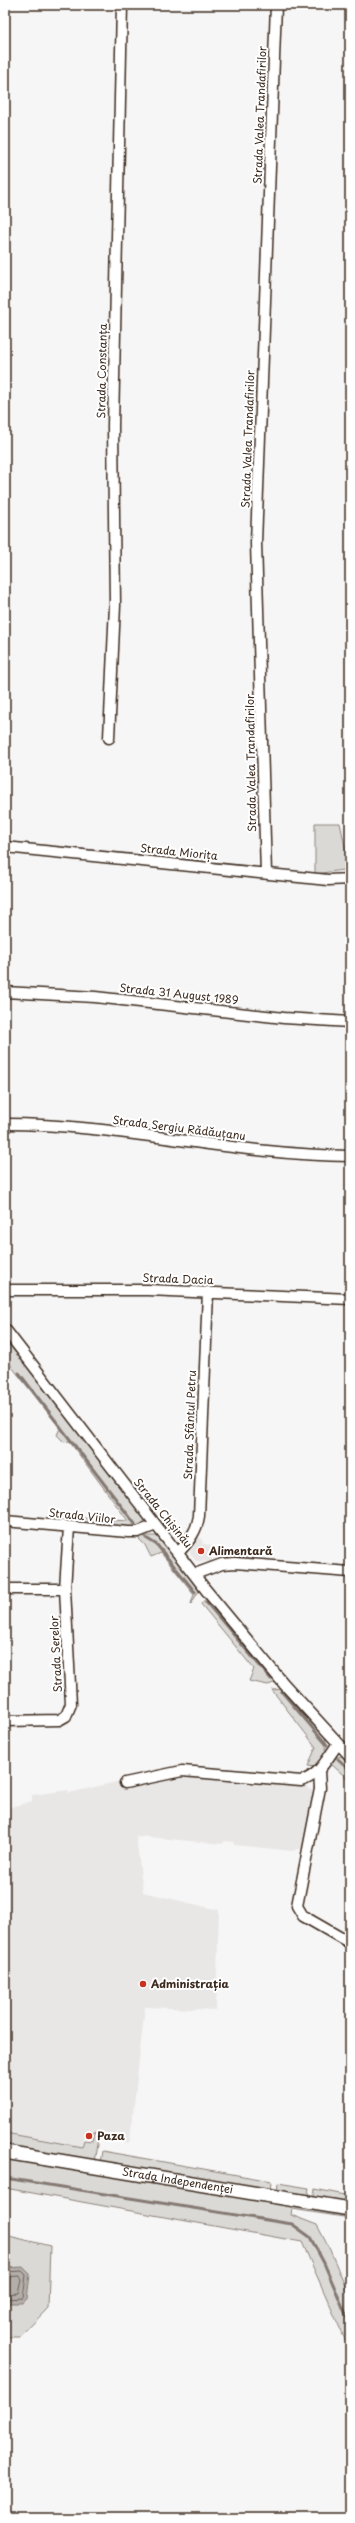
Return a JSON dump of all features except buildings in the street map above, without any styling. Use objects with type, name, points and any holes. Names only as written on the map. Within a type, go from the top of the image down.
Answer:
[{"type":"main road","name":"Strada Independenței","points":[[5,2152],[350,2209]]},
{"type":"street","name":"Strada Constanța","points":[[109,738],[115,605],[113,426],[122,5]]},
{"type":"street","name":"Strada Valea Trandafirilor","points":[[266,873],[256,543],[276,5]]},
{"type":"street","name":"Strada Miorița","points":[[5,847],[328,880],[350,879]]},
{"type":"street","name":"Strada 31 August 1989","points":[[5,992],[95,997],[284,1018],[350,1022]]},
{"type":"street","name":"Strada Sergiu Rădăuțanu","points":[[5,1124],[46,1124],[230,1147],[350,1156]]},
{"type":"street","name":"Strada Dacia","points":[[5,1290],[93,1289],[208,1292],[350,1299]]},
{"type":"street","name":"Strada Sfântul Petru","points":[[179,1552],[192,1536],[197,1526],[199,1516],[208,1292]]},
{"type":"street","name":"Strada Chișinău","points":[[5,1329],[156,1525],[284,1684],[337,1745],[350,1756]]},
{"type":"street","name":"Strada Viilor","points":[[5,1521],[128,1532],[138,1532],[156,1525]]},
{"type":"street","name":"Strada Serelor","points":[[5,1721],[59,1720],[69,1711],[71,1704],[65,1589],[69,1526]]},
{"type":"street","points":[[196,1574],[222,1564],[235,1562],[350,1572]]},
{"type":"street","points":[[5,1589],[65,1589]]},
{"type":"street","points":[[125,1783],[182,1771],[301,1781],[310,1778],[319,1771],[337,1745]]},
{"type":"street","points":[[319,1771],[320,1788],[297,1906],[299,1912],[350,1943]]},
{"type":"shaded area","points":[[315,823],[340,823],[350,869],[315,874]]},
{"type":"shaded area","points":[[5,1339],[146,1519],[141,1524],[126,1529],[108,1529],[83,1526],[82,1518],[128,1521],[69,1441],[64,1442],[57,1435],[60,1428],[5,1358]]},
{"type":"shaded area","points":[[139,1536],[158,1536],[200,1589],[191,1604],[194,1594],[161,1553],[151,1557],[145,1545],[138,1538]]},
{"type":"shaded area","points":[[196,1538],[202,1538],[203,1544],[212,1545],[212,1562],[196,1561],[190,1554],[191,1546]]},
{"type":"shaded area","points":[[207,1597],[277,1682],[268,1685],[249,1681],[254,1669],[201,1604]]},
{"type":"shaded area","points":[[283,1689],[324,1735],[326,1740],[325,1752],[315,1767],[308,1766],[316,1747],[272,1690]]},
{"type":"shaded area","points":[[342,1756],[350,1764],[350,1781],[330,1763],[334,1758]]},
{"type":"shaded area","points":[[200,1774],[304,1785],[313,1791],[305,1842],[302,1848],[292,1851],[234,1845],[233,1842],[225,1841],[222,1844],[136,1836],[143,1892],[219,1910],[216,2010],[145,2007],[130,2141],[127,2143],[118,2137],[86,2131],[82,2147],[5,2133],[5,1809],[32,1801],[32,1795],[68,1790],[69,1793],[124,1780],[126,1788]]},
{"type":"shaded area","points":[[94,2132],[99,2133],[94,2162],[5,2146],[5,2133],[82,2147],[84,2140],[92,2141]]},
{"type":"shaded area","points":[[102,2151],[271,2181],[270,2192],[100,2163]]},
{"type":"shaded area","points":[[5,2157],[350,2213],[350,2218],[292,2209],[291,2215],[317,2225],[330,2250],[350,2298],[350,2351],[302,2242],[5,2188]]},
{"type":"shaded area","points":[[278,2183],[309,2188],[307,2199],[277,2193]]},
{"type":"shaded area","points":[[315,2189],[350,2196],[350,2205],[313,2199]]},
{"type":"shaded area","points":[[5,2235],[50,2246],[48,2308],[20,2337],[5,2337]]},
{"type":"water","points":[[23,2267],[30,2274],[27,2299],[22,2303],[5,2303],[5,2268]]},
{"type":"waterway","points":[[19,1373],[135,1524]]},
{"type":"waterway","points":[[146,1538],[157,1545],[195,1592]]},
{"type":"waterway","points":[[206,1602],[271,1679]]},
{"type":"waterway","points":[[282,1692],[327,1745]]},
{"type":"waterway","points":[[338,1759],[350,1770]]},
{"type":"waterway","points":[[5,2178],[292,2224],[310,2237],[324,2263],[350,2324]]},
{"type":"place","name":"Alimentară","points":[[201,1551]]},
{"type":"place","name":"Administrația","points":[[143,1984]]},
{"type":"place","name":"Paza","points":[[89,2136]]}]
